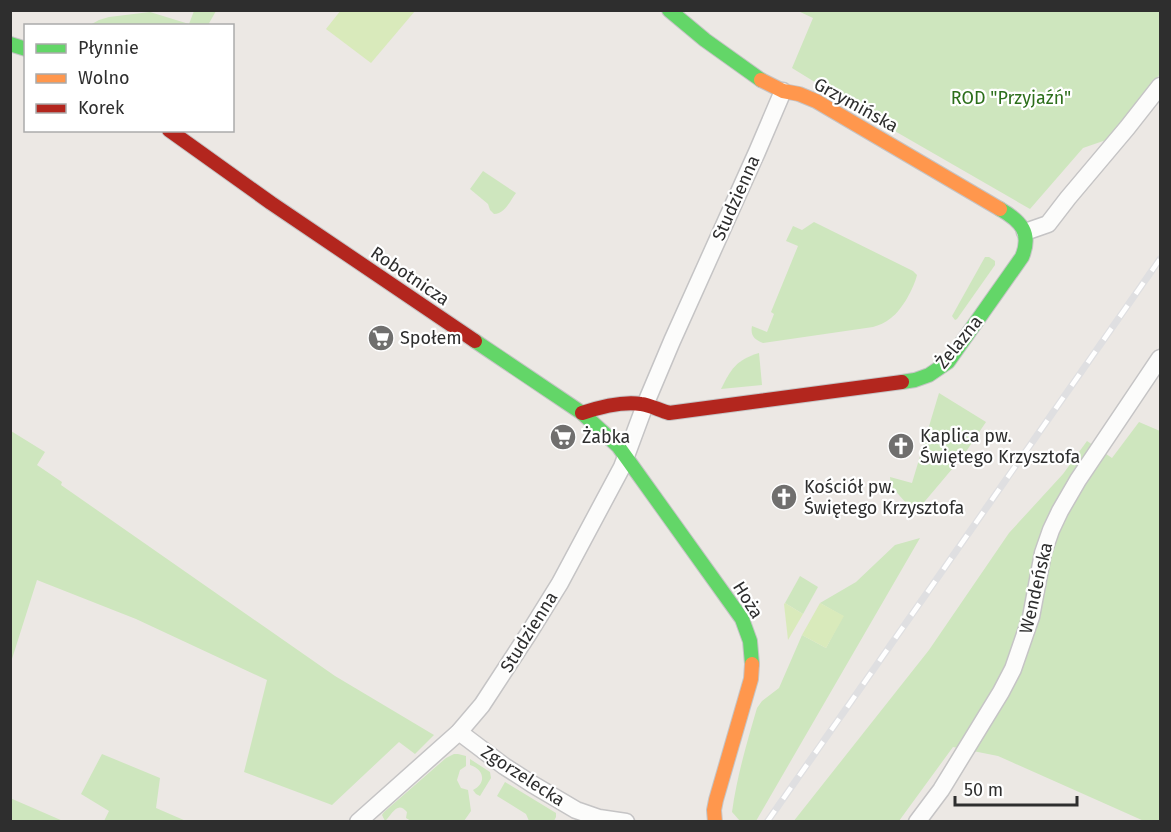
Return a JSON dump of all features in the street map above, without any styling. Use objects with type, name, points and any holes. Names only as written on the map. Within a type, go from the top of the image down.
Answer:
[{"type":"street","name":"Grzymińska","points":[[669,10],[736,63],[763,81],[783,91],[816,101],[1012,216],[1025,232]]},
{"type":"street","points":[[1025,232],[1048,224],[1161,86]]},
{"type":"street","name":"Studzienna","points":[[358,822],[459,732],[482,705],[560,583],[626,457],[672,340],[783,91]]},
{"type":"street","name":"Robotnicza","points":[[172,132],[354,260],[582,413],[601,429],[626,457]]},
{"type":"street","name":"Żelazna","points":[[645,405],[669,413],[915,380],[937,372],[948,362],[1022,257],[1026,243],[1025,232]]},
{"type":"street","name":"Wendeńska","points":[[917,822],[940,790],[1013,669],[1031,617],[1043,553],[1060,511],[1078,480],[1161,358]]},
{"type":"street","points":[[582,413],[636,403],[645,405]]},
{"type":"street","name":"Hoża","points":[[626,457],[742,619],[750,638],[753,659],[752,679],[716,800],[715,822]]},
{"type":"street","name":"Zgorzelecka","points":[[459,732],[573,816],[592,816],[626,822]]},
{"type":"green space","points":[[341,10],[415,11],[371,63],[326,29]]},
{"type":"green space","points":[[194,11],[216,11],[209,24],[189,24]]},
{"type":"green space","name":"ROD \"Przyjaźń\"","points":[[798,11],[1160,11],[1160,74],[1109,139],[1083,148],[1030,209],[886,126],[792,68],[813,18]]},
{"type":"green space","points":[[150,12],[189,24],[92,24],[109,17]]},
{"type":"green space","points":[[483,171],[516,193],[501,212],[494,214],[488,204],[470,189]]},
{"type":"green space","points":[[814,222],[913,271],[917,275],[913,286],[895,314],[873,327],[760,342],[752,335],[752,326],[767,332],[774,314],[771,312],[798,246],[786,241],[793,226],[802,230]]},
{"type":"green space","points":[[985,257],[995,261],[995,265],[955,320],[952,316]]},
{"type":"green space","points":[[759,353],[762,385],[721,389],[735,366]]},
{"type":"green space","points":[[939,393],[986,422],[963,456],[915,513],[891,486],[890,477],[912,483]]},
{"type":"green space","points":[[1139,422],[1160,431],[1160,821],[1144,821],[998,756],[953,747],[899,821],[793,822],[929,650],[1009,533],[1063,474],[1087,441],[1112,458]]},
{"type":"green space","points":[[11,431],[45,452],[37,465],[62,482],[61,485],[335,676],[434,735],[415,754],[399,742],[332,805],[244,772],[267,680],[136,619],[37,580],[11,662]]},
{"type":"green space","points":[[920,538],[756,821],[740,821],[732,812],[739,772],[757,708],[762,701],[779,688],[802,635],[826,648],[843,616],[820,603],[856,582],[895,545]]},
{"type":"green space","points":[[800,576],[818,587],[803,614],[785,603]]},
{"type":"green space","points":[[820,603],[844,616],[826,648],[802,635]]},
{"type":"green space","points":[[784,604],[803,614],[788,640]]},
{"type":"green space","points":[[102,754],[160,778],[156,808],[186,821],[104,821],[109,811],[81,794]]},
{"type":"green space","points":[[454,754],[466,756],[466,766],[460,770],[457,780],[461,788],[468,790],[471,811],[464,821],[411,821],[406,818],[407,812],[397,808],[385,821],[382,815],[384,812],[446,758]]},
{"type":"green space","points":[[470,759],[490,772],[491,778],[480,796],[473,790],[480,784],[482,776],[475,767],[470,765]]},
{"type":"green space","points":[[505,782],[556,813],[554,821],[529,821],[526,814],[497,796]]},
{"type":"green space","points":[[10,798],[63,821],[11,821]]},
{"type":"railway","points":[[767,822],[1160,259]]},
{"type":"traffic: fast","points":[[669,10],[705,40],[761,80]]},
{"type":"traffic: fast","points":[[10,44],[24,48]]},
{"type":"traffic: fast","points":[[902,382],[929,375],[948,362],[1022,257],[1026,241],[1023,228],[1014,218],[1000,209]]},
{"type":"traffic: fast","points":[[475,341],[582,413],[618,446],[742,619],[750,641],[752,664]]},
{"type":"traffic: slow","points":[[761,80],[783,91],[816,101],[1000,209]]},
{"type":"traffic: slow","points":[[715,822],[716,800],[751,679],[752,664]]},
{"type":"traffic: jam","points":[[172,132],[271,203],[475,341]]},
{"type":"traffic: jam","points":[[582,413],[626,403],[648,405],[669,413],[902,382]]},
{"type":"place","name":"Społem","points":[[381,338]]},
{"type":"place","name":"Żabka","points":[[563,437]]},
{"type":"place","name":"Kaplica pw. Świętego Krzysztofa","points":[[901,446]]},
{"type":"place","name":"Kościół pw. Świętego Krzysztofa","points":[[784,497]]}]
